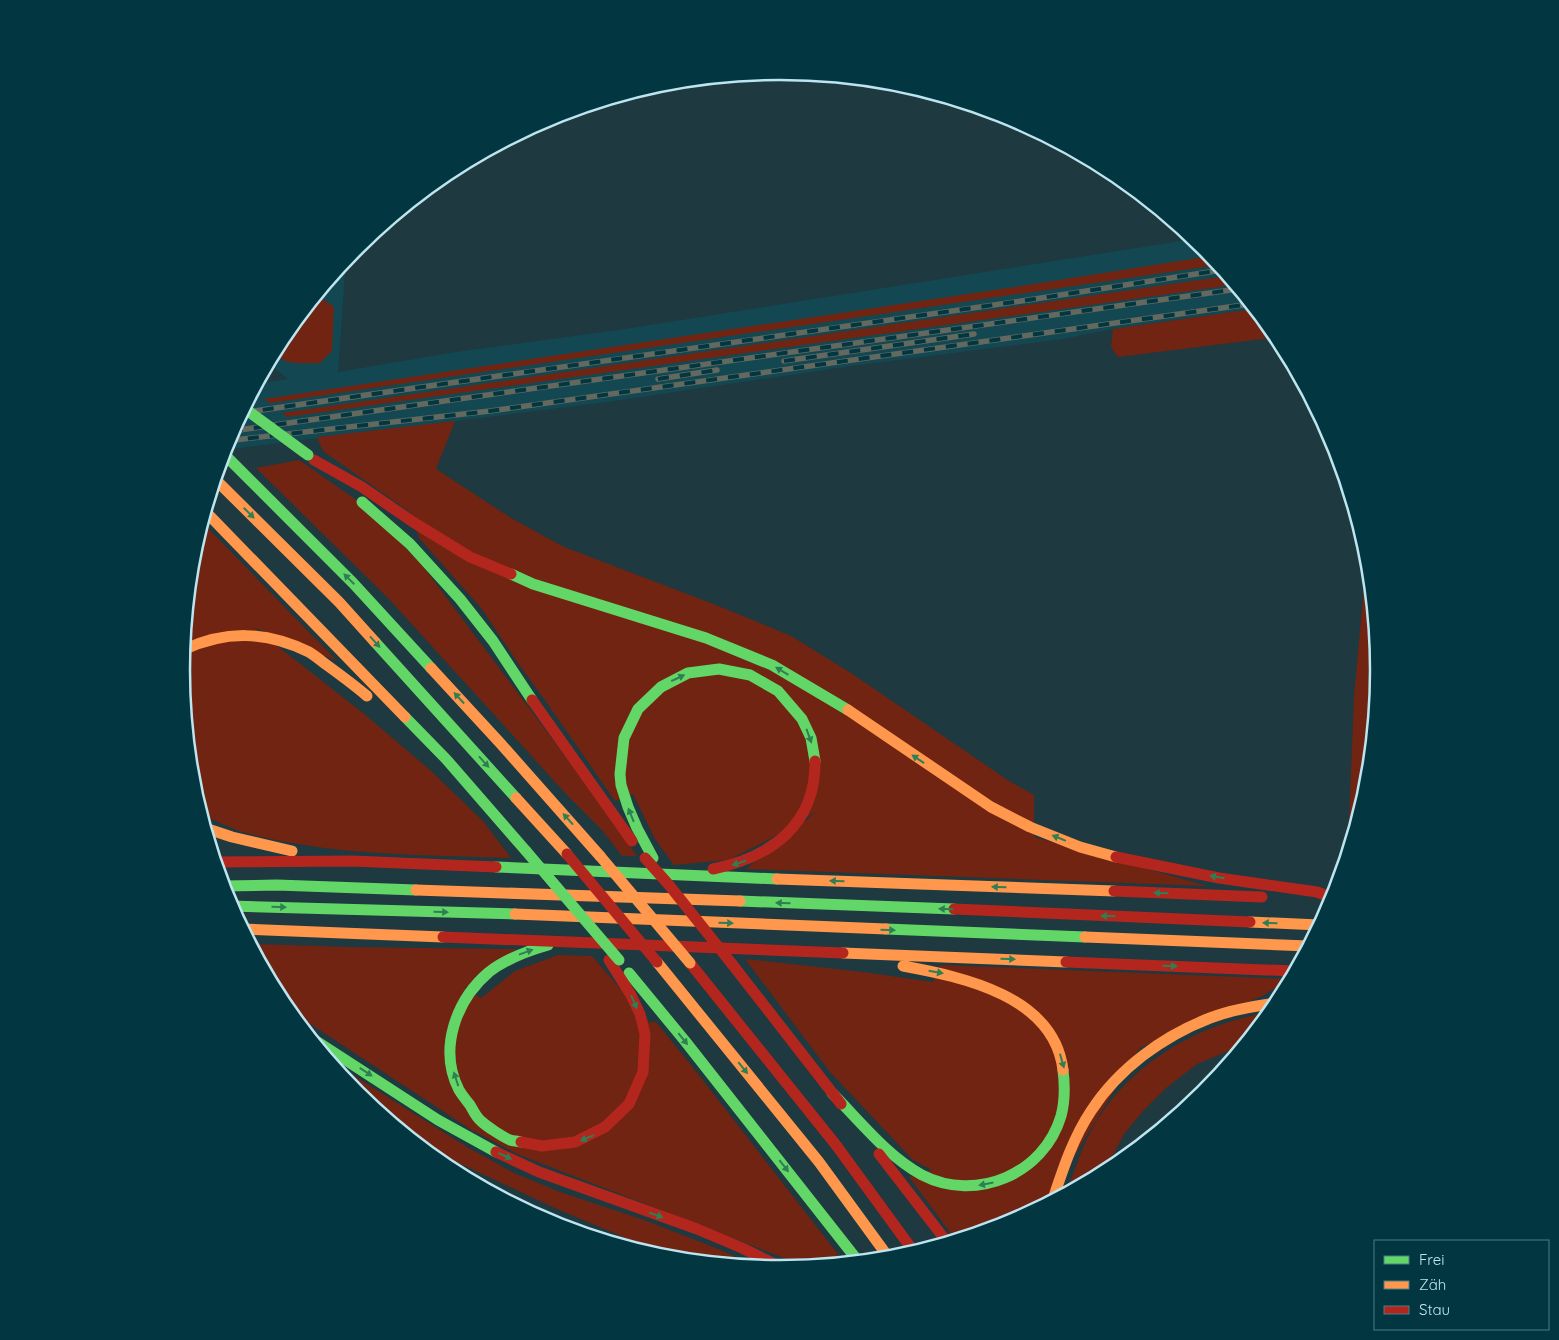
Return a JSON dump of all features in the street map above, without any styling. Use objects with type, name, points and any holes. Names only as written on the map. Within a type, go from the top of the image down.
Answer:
[{"type":"highway","points":[[249,412],[311,457],[410,544],[460,599],[492,641],[556,735],[649,858],[671,880],[732,964],[943,1237]]},
{"type":"highway","points":[[311,457],[362,487],[413,522],[470,557],[533,584],[706,638],[772,665],[842,706],[991,807],[1030,827],[1080,847],[1128,860],[1219,878],[1317,892],[1325,895]]},
{"type":"highway","points":[[228,460],[353,582],[600,856],[690,963],[836,1145],[909,1246]]},
{"type":"highway","points":[[220,484],[339,602],[567,854],[658,962],[819,1162],[884,1251]]},
{"type":"highway","points":[[210,517],[446,759],[595,933],[614,960],[686,1041],[854,1255]]},
{"type":"highway","points":[[190,646],[210,638],[236,635],[256,636],[277,640],[309,653],[346,678],[446,759]]},
{"type":"highway","points":[[649,858],[632,818],[620,776],[623,740],[629,724],[640,706],[665,684],[697,670],[729,669],[743,672],[756,677],[776,689],[793,706],[804,723],[815,754],[813,787],[800,818],[778,842],[743,862],[671,880]]},
{"type":"highway","points":[[212,831],[232,838],[258,844],[352,861]]},
{"type":"highway","points":[[222,862],[352,861],[671,880],[1324,898]]},
{"type":"highway","points":[[230,886],[277,885],[860,905],[1312,925]]},
{"type":"highway","points":[[239,906],[504,914],[1301,946]]},
{"type":"highway","points":[[249,929],[1287,971]]},
{"type":"highway","points":[[574,941],[532,950],[512,958],[493,969],[472,988],[458,1013],[453,1027],[451,1055],[456,1083],[470,1108],[491,1128],[503,1136],[530,1145],[544,1147],[572,1144],[586,1139],[611,1124],[630,1103],[642,1077],[646,1048],[645,1034],[642,1020],[614,960]]},
{"type":"highway","points":[[819,951],[840,959],[903,966],[953,976],[994,990],[1026,1010],[1047,1031],[1055,1042],[1060,1055],[1066,1084],[1063,1113],[1051,1139],[1042,1151],[1026,1166],[1008,1177],[980,1185],[965,1186],[937,1181],[923,1176],[911,1168],[886,1147],[832,1093]]},
{"type":"highway","points":[[1056,1190],[1077,1137],[1091,1111],[1110,1087],[1136,1061],[1170,1038],[1209,1019],[1249,1007],[1265,1005]]},
{"type":"highway","points":[[327,1048],[438,1120],[483,1146],[539,1172],[697,1229],[766,1260]]},
{"type":"shaded area","points":[[1184,240],[1223,281],[1247,310],[1113,329],[1063,339],[851,366],[607,402],[232,449],[250,409],[265,383],[288,379],[274,367],[311,311],[345,271],[338,372],[456,352],[625,329]]},
{"type":"shaded area","points":[[1201,258],[1209,266],[270,403],[264,399]]},
{"type":"shaded area","points":[[1219,277],[1227,286],[287,417],[282,413]]},
{"type":"shaded area","points":[[322,298],[334,307],[332,351],[320,363],[295,363],[279,358],[289,342]]},
{"type":"shaded area","points":[[1247,310],[1267,338],[1118,357],[1111,347],[1113,329]]},
{"type":"shaded area","points":[[455,421],[436,469],[511,518],[564,547],[791,636],[851,673],[1009,781],[1034,795],[1034,837],[1207,886],[746,869],[816,812],[766,841],[728,860],[674,865],[655,839],[633,794],[615,801],[482,609],[419,538],[411,513],[323,451],[317,437]]},
{"type":"shaded area","points":[[299,460],[365,506],[422,565],[577,772],[637,856],[622,856],[602,830],[566,794],[389,599],[256,468]]},
{"type":"shaded area","points":[[207,528],[337,661],[253,627],[363,713],[430,770],[483,821],[511,858],[411,855],[344,850],[278,841],[229,827],[209,818],[201,785],[191,709],[189,670],[191,631],[201,555]]},
{"type":"shaded area","points":[[1364,591],[1370,670],[1368,709],[1358,785],[1349,823],[1354,697]]},
{"type":"shaded area","points":[[257,944],[517,949],[465,988],[481,998],[515,971],[558,955],[592,956],[650,1023],[655,1021],[840,1257],[787,1260],[517,1154],[470,1129],[306,1022],[289,998]]},
{"type":"shaded area","points":[[745,959],[933,982],[940,965],[1282,979],[1277,987],[1262,996],[1140,1048],[1052,1193],[1005,1215],[951,1234],[909,1177],[932,1170],[913,1160],[830,1072]]},
{"type":"shaded area","points":[[1259,1014],[1230,1050],[1197,1064],[1166,1088],[1124,1134],[1111,1158],[1070,1183],[1083,1148],[1099,1117],[1136,1074],[1182,1042],[1207,1030]]},
{"type":"shaded area","points":[[348,1072],[467,1147],[514,1173],[560,1192],[644,1220],[740,1259],[664,1249],[636,1242],[557,1209],[447,1157],[390,1114]]},
{"type":"railway","points":[[249,412],[1028,300],[1214,271]]},
{"type":"railway","points":[[240,430],[1231,290]]},
{"type":"railway","points":[[236,440],[490,411],[1243,305]]},
{"type":"railway","points":[[784,361],[974,334]]},
{"type":"railway","points":[[658,379],[717,370]]},
{"type":"traffic: fast","points":[[249,412],[308,455]]},
{"type":"traffic: fast","points":[[229,459],[353,583],[431,668]]},
{"type":"traffic: fast","points":[[362,502],[410,544],[460,599],[493,641],[532,700]]},
{"type":"traffic: fast","points":[[511,574],[533,584],[706,638],[772,665],[848,710]]},
{"type":"traffic: fast","points":[[375,642],[516,798]]},
{"type":"traffic: fast","points":[[653,858],[628,807],[621,785],[620,774],[624,738],[638,709],[661,687],[688,673],[719,669],[750,675],[778,691],[802,719],[811,738],[815,761]]},
{"type":"traffic: fast","points":[[405,717],[446,759],[526,851]]},
{"type":"traffic: fast","points":[[526,851],[619,960]]},
{"type":"traffic: fast","points":[[496,867],[777,879]]},
{"type":"traffic: fast","points":[[230,886],[277,885],[416,890]]},
{"type":"traffic: fast","points":[[740,901],[954,909]]},
{"type":"traffic: fast","points":[[239,906],[515,914]]},
{"type":"traffic: fast","points":[[886,929],[1085,937]]},
{"type":"traffic: fast","points":[[521,1142],[510,1140],[503,1136],[487,1126],[476,1115],[459,1090],[453,1074],[450,1058],[451,1042],[459,1011],[477,983],[502,963],[548,945]]},
{"type":"traffic: fast","points":[[629,973],[685,1041],[854,1255]]},
{"type":"traffic: fast","points":[[327,1048],[438,1120],[496,1152]]},
{"type":"traffic: fast","points":[[832,1093],[886,1148],[922,1175],[943,1183],[964,1186],[985,1184],[1005,1178],[1024,1168],[1040,1154],[1052,1136],[1061,1116],[1064,1088],[1063,1070]]},
{"type":"traffic: slow","points":[[220,484],[339,602],[375,642]]},
{"type":"traffic: slow","points":[[210,516],[405,717]]},
{"type":"traffic: slow","points":[[190,647],[230,636],[262,637],[277,640],[309,652],[367,696]]},
{"type":"traffic: slow","points":[[431,668],[600,856]]},
{"type":"traffic: slow","points":[[848,710],[991,807],[1030,827],[1080,847],[1116,857]]},
{"type":"traffic: slow","points":[[516,798],[567,854]]},
{"type":"traffic: slow","points":[[212,830],[292,851]]},
{"type":"traffic: slow","points":[[600,856],[690,963]]},
{"type":"traffic: slow","points":[[777,879],[1114,891]]},
{"type":"traffic: slow","points":[[416,890],[740,901]]},
{"type":"traffic: slow","points":[[515,914],[886,929]]},
{"type":"traffic: slow","points":[[1250,922],[1312,925]]},
{"type":"traffic: slow","points":[[249,929],[443,937]]},
{"type":"traffic: slow","points":[[1085,937],[1301,946]]},
{"type":"traffic: slow","points":[[843,953],[1066,962]]},
{"type":"traffic: slow","points":[[657,962],[819,1162],[884,1251]]},
{"type":"traffic: slow","points":[[903,966],[952,976],[978,984],[1002,994],[1024,1007],[1043,1024],[1056,1045],[1063,1070]]},
{"type":"traffic: slow","points":[[1056,1191],[1069,1154],[1085,1121],[1114,1081],[1128,1068],[1159,1044],[1192,1025],[1226,1013],[1265,1005]]},
{"type":"traffic: jam","points":[[314,460],[362,487],[413,522],[470,557],[511,574]]},
{"type":"traffic: jam","points":[[532,700],[632,841]]},
{"type":"traffic: jam","points":[[713,869],[734,864],[754,856],[786,834],[798,820],[808,803],[813,784],[815,761]]},
{"type":"traffic: jam","points":[[567,854],[657,962]]},
{"type":"traffic: jam","points":[[1116,857],[1219,878],[1317,892],[1325,895]]},
{"type":"traffic: jam","points":[[645,858],[732,964]]},
{"type":"traffic: jam","points":[[222,862],[352,861],[496,867]]},
{"type":"traffic: jam","points":[[1114,891],[1262,897]]},
{"type":"traffic: jam","points":[[954,909],[1250,922]]},
{"type":"traffic: jam","points":[[443,937],[843,953]]},
{"type":"traffic: jam","points":[[521,1142],[542,1146],[575,1142],[605,1127],[629,1104],[643,1072],[645,1034],[640,1014],[631,995],[609,960]]},
{"type":"traffic: jam","points":[[1066,962],[1287,971]]},
{"type":"traffic: jam","points":[[690,963],[836,1145],[909,1246]]},
{"type":"traffic: jam","points":[[732,964],[841,1104]]},
{"type":"traffic: jam","points":[[496,1152],[539,1172],[697,1229],[766,1260]]},
{"type":"traffic: jam","points":[[879,1154],[943,1237]]}]
